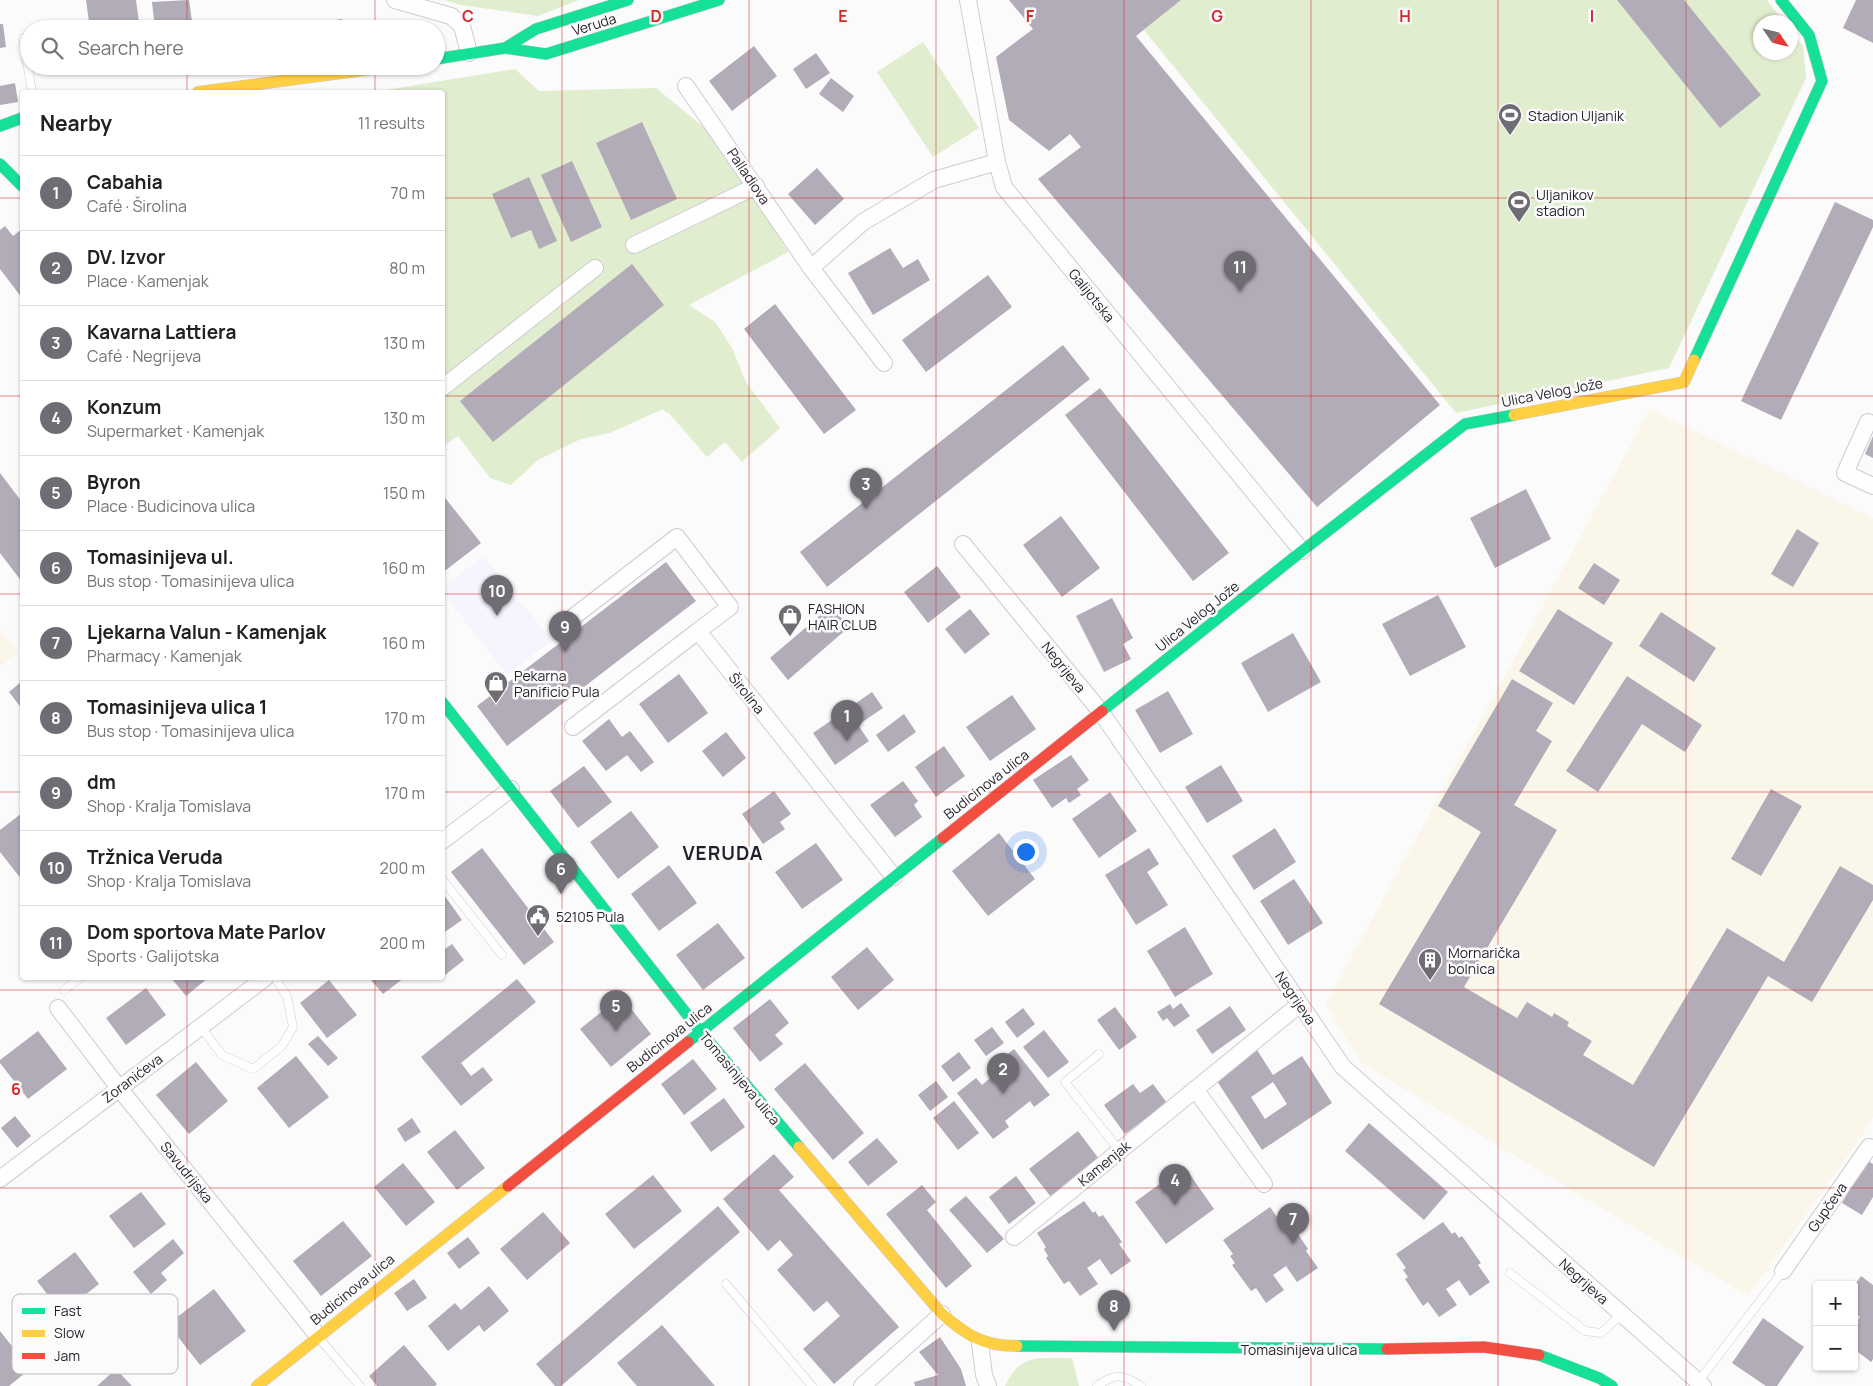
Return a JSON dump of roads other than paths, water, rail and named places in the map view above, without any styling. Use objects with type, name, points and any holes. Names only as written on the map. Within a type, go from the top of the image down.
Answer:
[{"type":"street","points":[[395,0],[451,16],[462,26],[468,53]]},
{"type":"street","name":"Veruda","points":[[505,48],[536,29],[628,0]]},
{"type":"street","name":"Veruda","points":[[445,57],[505,48],[546,54],[719,0]]},
{"type":"street","name":"Galijotska","points":[[968,0],[997,162],[1004,187],[1302,551]]},
{"type":"street","name":"Ulica Velog Jože","points":[[1101,712],[1302,551],[1465,424],[1684,382],[1822,81],[1809,36],[1781,0]]},
{"type":"street","points":[[213,90],[327,75]]},
{"type":"street","name":"Palladiova","points":[[686,86],[811,268],[884,363]]},
{"type":"street","points":[[0,126],[20,119]]},
{"type":"street","points":[[811,268],[863,222],[934,180],[997,162]]},
{"type":"street","points":[[0,164],[20,184]]},
{"type":"street","points":[[634,245],[756,186]]},
{"type":"street","points":[[445,386],[595,268]]},
{"type":"street","points":[[1868,422],[1845,473],[1873,486]]},
{"type":"street","points":[[572,618],[677,537],[730,607],[573,727]]},
{"type":"street","name":"Negrijeva","points":[[963,544],[1101,712],[1342,1067],[1700,1384]]},
{"type":"street","name":"Širolina","points":[[698,631],[894,877]]},
{"type":"street","name":"Tomasinijeva ulica","points":[[445,706],[700,1031],[942,1314],[958,1328],[980,1342],[1005,1346],[1364,1350],[1484,1346],[1538,1354],[1599,1378],[1612,1386]]},
{"type":"street","name":"Budicinova ulica","points":[[257,1386],[1101,712]]},
{"type":"street","points":[[445,839],[511,788]]},
{"type":"street","name":"Zoranićeva","points":[[0,1179],[262,980]]},
{"type":"street","name":"Kamenjak","points":[[1014,1237],[1300,1004]]},
{"type":"street","name":"Savudrijska","points":[[58,1008],[119,1088],[318,1336]]},
{"type":"street","points":[[1195,1089],[1264,1184]]},
{"type":"street","name":"Gupčeva","points":[[1783,1271],[1872,1145]]},
{"type":"street","points":[[862,1386],[942,1314]]},
{"type":"street","points":[[980,1342],[984,1375],[988,1386]]},
{"type":"lane","points":[[29,75],[32,90]]},
{"type":"lane","points":[[445,883],[502,955]]},
{"type":"lane","points":[[64,990],[77,980]]},
{"type":"lane","points":[[200,1026],[222,1055],[254,1069],[282,1046],[293,1026],[287,996],[276,980]]},
{"type":"lane","points":[[1099,1054],[1065,1082],[1119,1150]]},
{"type":"lane","points":[[1700,1384],[1783,1271]]},
{"type":"lane","points":[[1510,1273],[1586,1331],[1601,1333],[1622,1314]]},
{"type":"lane","points":[[726,1284],[812,1386]]},
{"type":"lane","points":[[318,1336],[360,1386]]},
{"type":"lane","points":[[1097,1386],[1108,1377],[1124,1376],[1141,1386]]},
{"type":"place","name":"Stadion Uljanik","points":[[1510,136]]},
{"type":"place","name":"Uljanikov stadion","points":[[1519,223]]},
{"type":"place","name":"Dom sportova Mate Parlov","points":[[1240,292]]},
{"type":"place","name":"Kavarna Lattiera","points":[[866,509]]},
{"type":"place","name":"Tržnica Veruda","points":[[497,616]]},
{"type":"place","name":"FASHION HAIR CLUB","points":[[790,637]]},
{"type":"place","name":"dm","points":[[565,652]]},
{"type":"place","name":"Pekarna Panificio Pula","points":[[496,704]]},
{"type":"place","name":"Cabahia","points":[[847,741]]},
{"type":"place","name":"Tomasinijeva ul.","points":[[561,894]]},
{"type":"place","name":"52105 Pula","points":[[538,937]]},
{"type":"place","name":"Mornarička bolnica","points":[[1430,981]]},
{"type":"place","name":"Byron","points":[[616,1031]]},
{"type":"place","name":"DV. Izvor","points":[[1003,1094]]},
{"type":"place","name":"Konzum","points":[[1175,1205]]},
{"type":"place","name":"Ljekarna Valun - Kamenjak","points":[[1293,1244]]},
{"type":"place","name":"Tomasinijeva ulica 1","points":[[1114,1331]]},
{"type":"district","name":"VERUDA","points":[[723,853]]}]
